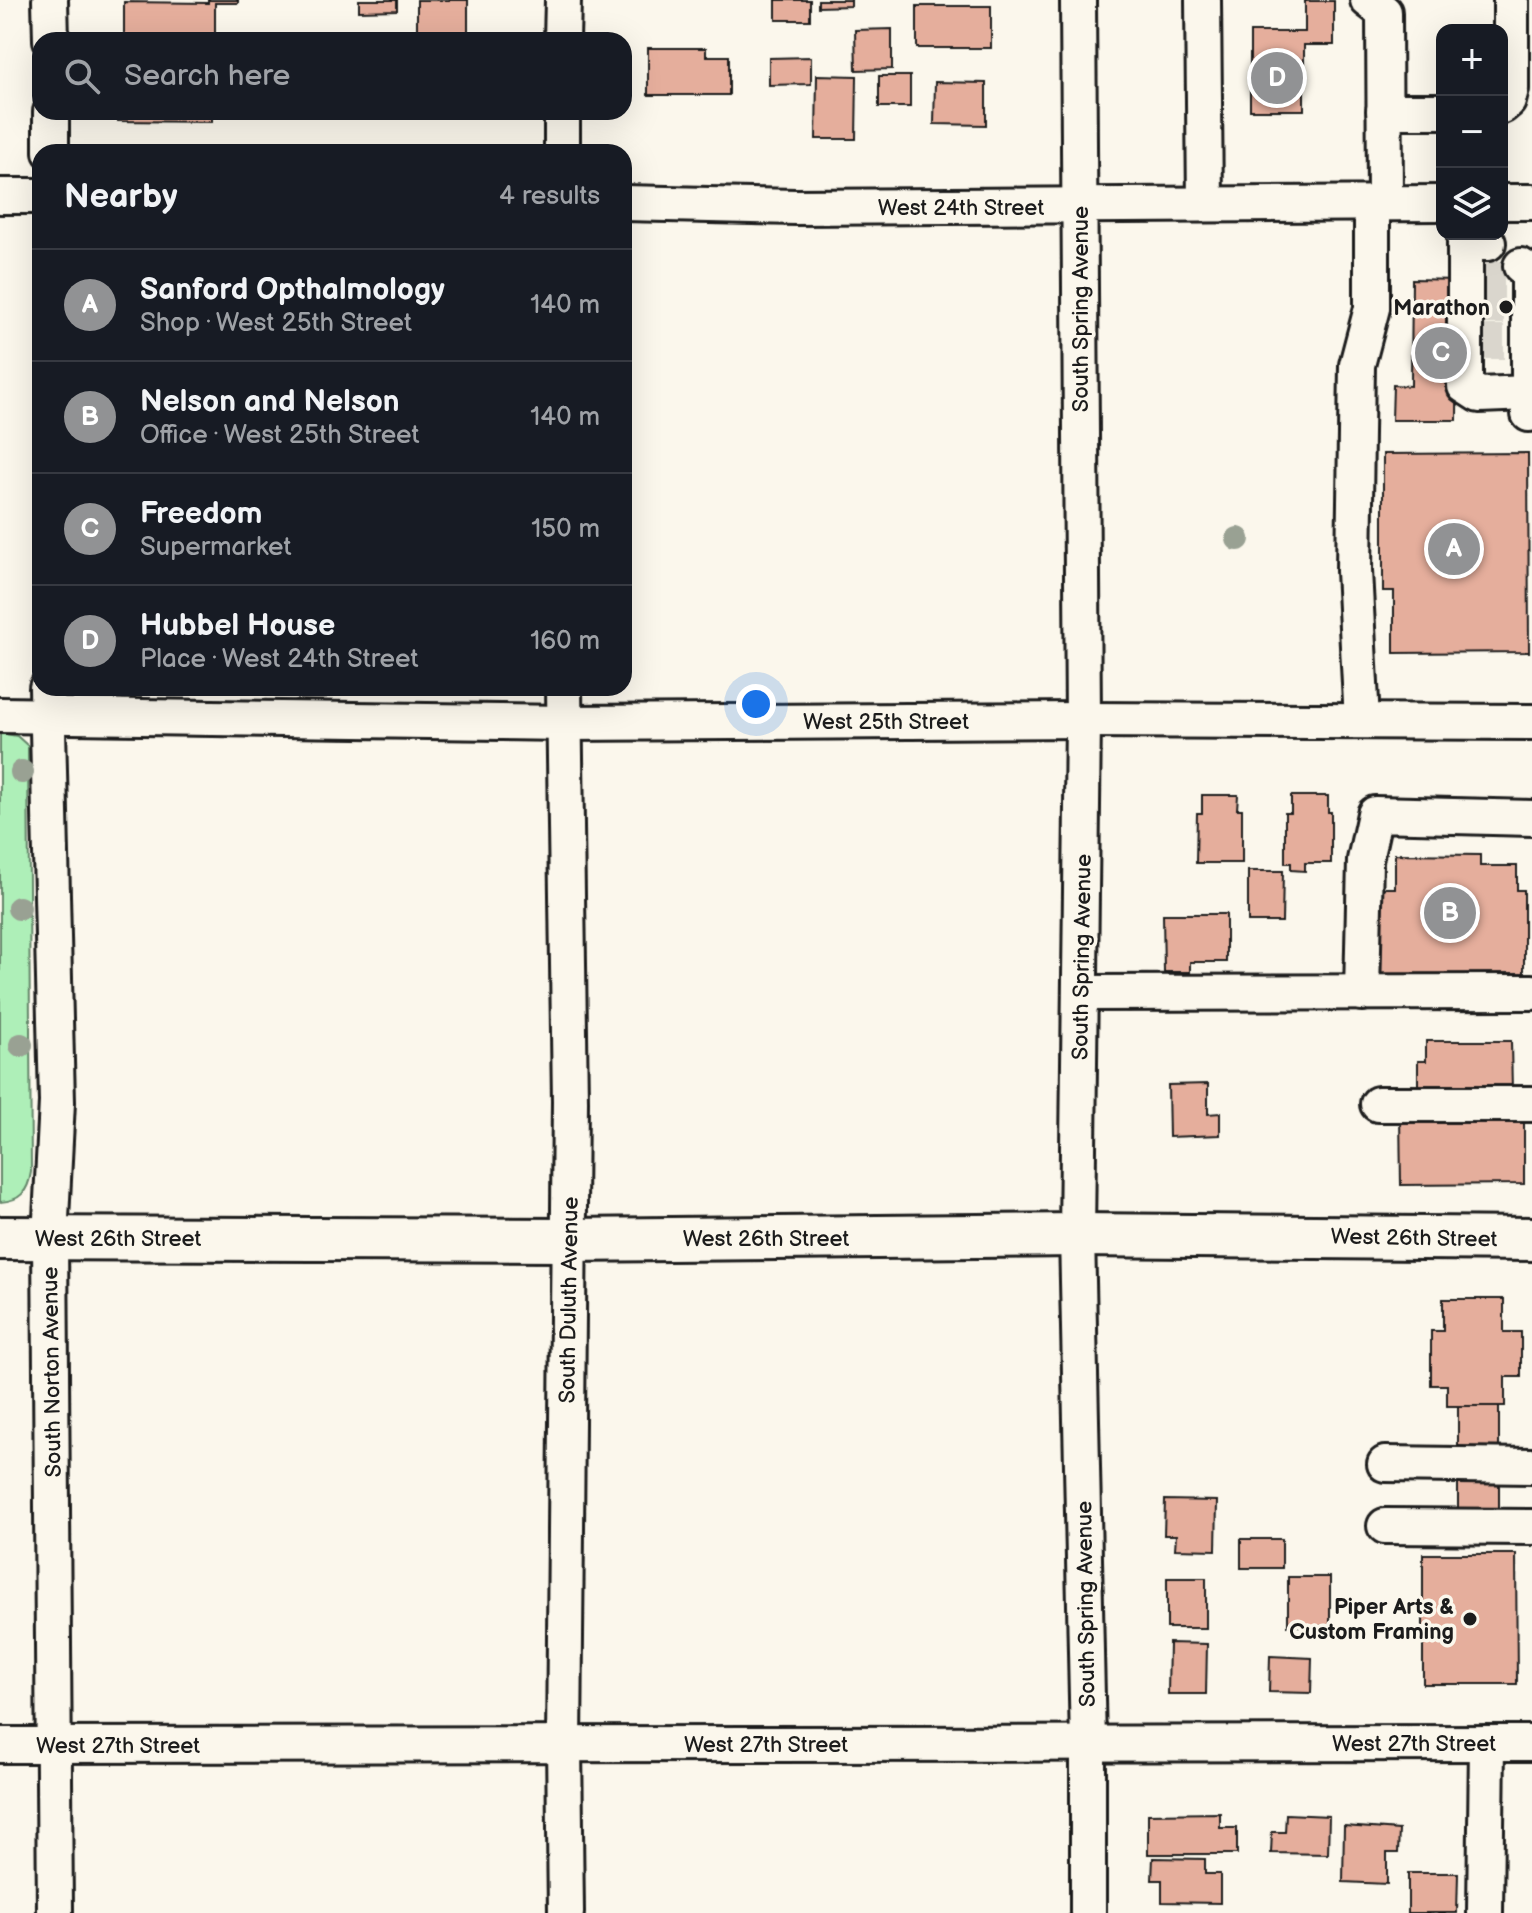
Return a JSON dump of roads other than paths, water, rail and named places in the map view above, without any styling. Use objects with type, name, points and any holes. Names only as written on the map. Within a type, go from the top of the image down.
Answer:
[{"type":"main road","name":"West 26th Street","points":[[0,1238],[568,1240],[1077,1235],[1532,1239]]},
{"type":"street","points":[[50,0],[51,32]]},
{"type":"street","points":[[562,32],[563,0]]},
{"type":"street","name":"South Spring Avenue","points":[[1078,0],[1083,720],[1077,1235],[1088,1744],[1088,1913]]},
{"type":"street","points":[[1203,0],[1205,204]]},
{"type":"street","points":[[1362,721],[1354,571],[1357,365],[1372,308],[1384,111],[1384,12],[1368,0]]},
{"type":"street","points":[[1508,101],[1511,89],[1511,0]]},
{"type":"street","points":[[1384,111],[1436,111]]},
{"type":"street","points":[[51,120],[51,144]]},
{"type":"street","points":[[562,120],[562,144]]},
{"type":"street","points":[[0,196],[32,196]]},
{"type":"street","points":[[1508,202],[1532,202]]},
{"type":"street","name":"West 24th Street","points":[[632,203],[795,207],[1080,207],[1436,203]]},
{"type":"street","points":[[1465,242],[1514,271],[1531,405],[1479,395],[1465,386],[1465,242]]},
{"type":"street","name":"South Duluth Avenue","points":[[564,696],[570,1101],[564,1744],[566,1913]]},
{"type":"street","name":"West 25th Street","points":[[0,715],[47,702],[565,723],[1083,720],[1532,722]]},
{"type":"street","name":"South Norton Avenue","points":[[47,702],[57,1102],[50,1238],[55,1913]]},
{"type":"street","points":[[1362,993],[1365,860],[1375,814],[1532,818]]},
{"type":"street","points":[[1080,993],[1532,992]]},
{"type":"street","points":[[1378,1104],[1532,1104]]},
{"type":"street","points":[[1385,1464],[1532,1466]]},
{"type":"street","points":[[1385,1526],[1532,1527]]},
{"type":"street","points":[[1485,1913],[1487,1743]]},
{"type":"street","name":"West 27th Street","points":[[0,1745],[1532,1743]]},
{"type":"tunnel","points":[[1470,278],[1519,278]]},
{"type":"tunnel","points":[[1470,307],[1518,307]]},
{"type":"tunnel","points":[[1470,342],[1521,342]]},
{"type":"place","name":"Hubbel House","points":[[1277,78]]},
{"type":"place","name":"Marathon","points":[[1506,307]]},
{"type":"place","name":"Freedom","points":[[1441,353]]},
{"type":"place","name":"Sanford Opthalmology","points":[[1454,549]]},
{"type":"place","name":"Nelson and Nelson","points":[[1450,913]]},
{"type":"place","name":"Piper Arts & Custom Framing","points":[[1470,1619]]}]
